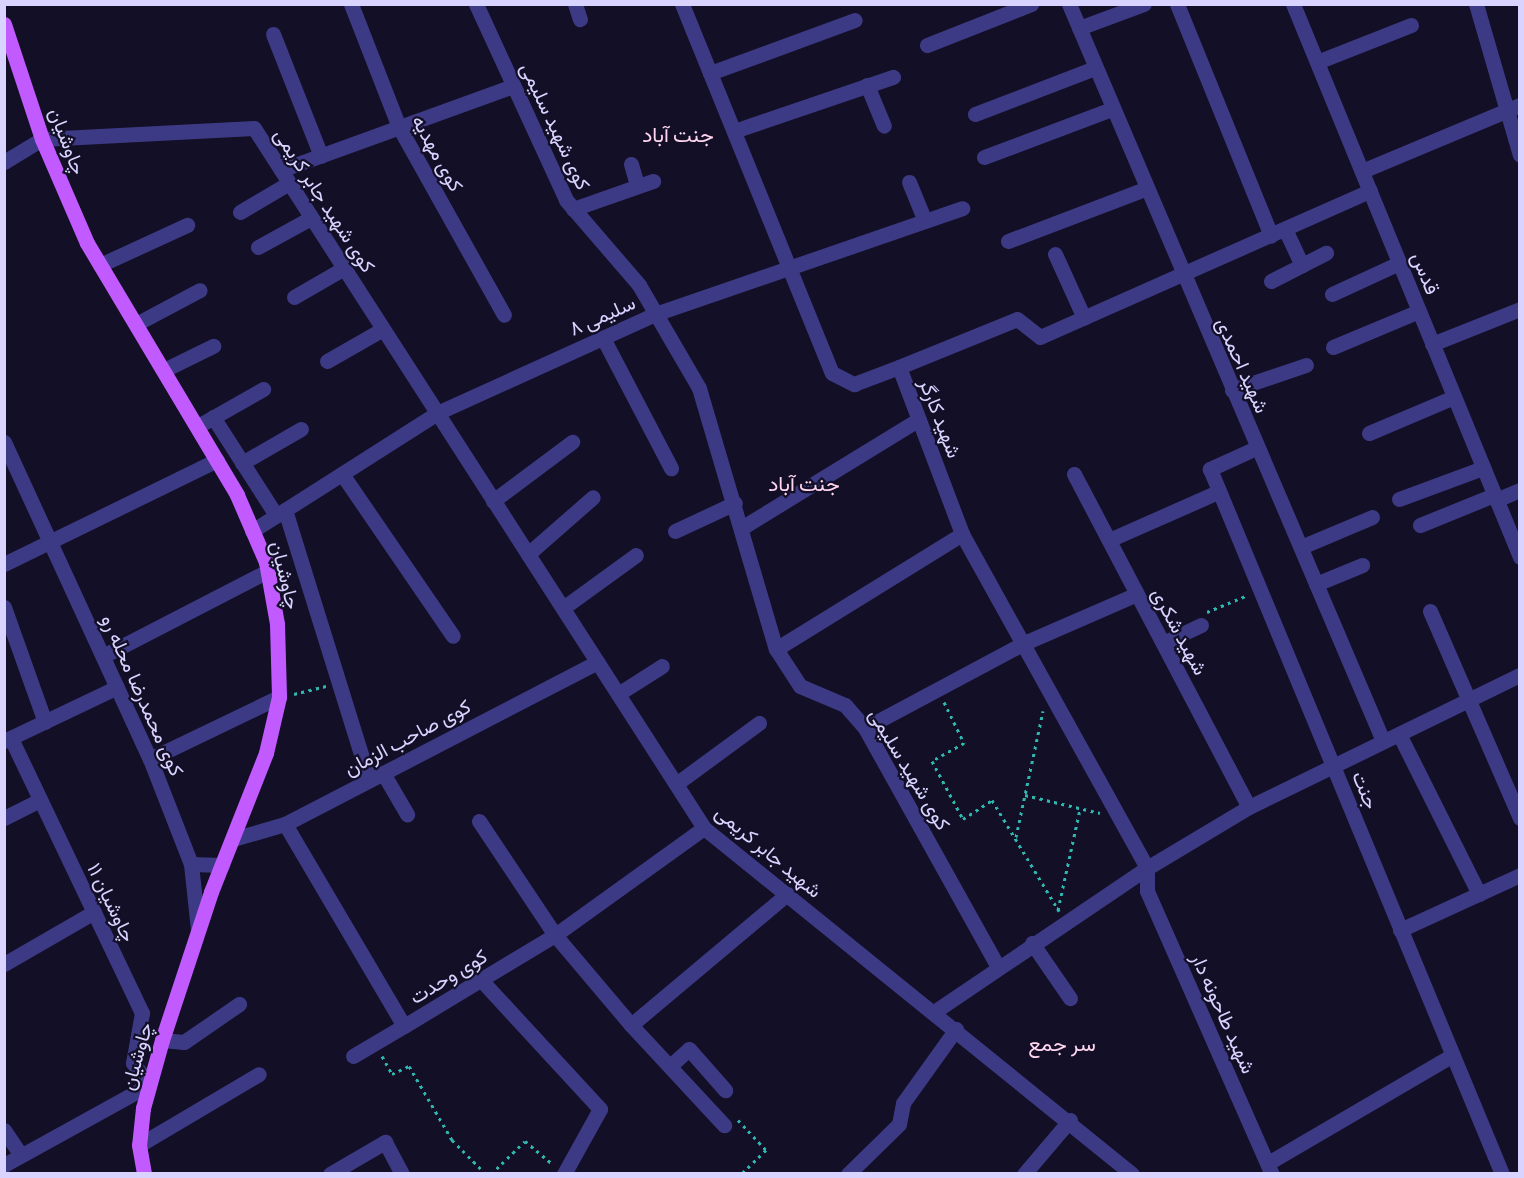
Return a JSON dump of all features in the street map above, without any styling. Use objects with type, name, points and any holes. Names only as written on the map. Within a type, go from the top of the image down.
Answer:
[{"type":"main road","name":"چاوشیان","points":[[4,24],[42,139],[100,265],[198,426],[252,531],[268,571],[277,624],[279,697],[266,753],[198,929],[162,1040],[149,1085],[139,1145],[144,1173]]},
{"type":"street","name":"کوی مهدیه","points":[[351,4],[399,128],[504,315]]},
{"type":"street","name":"کوی شهید سلیمی","points":[[476,4],[573,209],[639,285],[699,388],[743,527],[776,649],[800,686],[845,705],[866,728],[999,967]]},
{"type":"street","name":"شهید کارگر","points":[[682,4],[832,374],[854,384],[899,367],[962,534],[1147,868]]},
{"type":"street","points":[[927,45],[1031,4]]},
{"type":"street","name":"شهید احمدی","points":[[1069,4],[1181,276],[1383,741]]},
{"type":"street","points":[[1079,28],[1143,4]]},
{"type":"street","points":[[1177,4],[1278,232],[1302,265]]},
{"type":"street","name":"قدس","points":[[1293,4],[1520,557]]},
{"type":"street","points":[[1476,4],[1514,108],[1520,155]]},
{"type":"street","points":[[710,73],[855,20]]},
{"type":"street","points":[[1317,62],[1411,25]]},
{"type":"street","points":[[273,33],[321,156]]},
{"type":"street","points":[[975,114],[1095,68]]},
{"type":"street","points":[[734,131],[893,76]]},
{"type":"street","points":[[867,85],[884,126]]},
{"type":"street","points":[[240,212],[285,177],[321,156],[513,86]]},
{"type":"street","points":[[1362,171],[1514,108]]},
{"type":"street","points":[[984,157],[1112,109]]},
{"type":"street","name":"کوی شهید جابر کریمی","points":[[42,139],[254,128],[437,413]]},
{"type":"street","points":[[4,162],[42,139]]},
{"type":"street","points":[[631,164],[637,185]]},
{"type":"street","points":[[573,209],[653,181]]},
{"type":"street","points":[[909,182],[925,221]]},
{"type":"street","points":[[1008,241],[1145,189]]},
{"type":"street","points":[[899,367],[1017,319],[1040,338],[1370,191]]},
{"type":"street","name":"سلیمی ۸","points":[[252,531],[437,413],[656,314],[791,270],[962,208]]},
{"type":"street","points":[[258,246],[311,218]]},
{"type":"street","points":[[100,265],[188,225]]},
{"type":"street","points":[[1271,281],[1326,253]]},
{"type":"street","points":[[1055,254],[1084,318]]},
{"type":"street","points":[[1332,294],[1399,263]]},
{"type":"street","points":[[294,297],[344,268]]},
{"type":"street","points":[[136,324],[200,290]]},
{"type":"street","points":[[1432,344],[1520,309]]},
{"type":"street","points":[[1333,347],[1419,311]]},
{"type":"street","points":[[327,361],[382,328]]},
{"type":"street","points":[[603,338],[671,468]]},
{"type":"street","points":[[164,370],[213,346]]},
{"type":"street","points":[[1232,390],[1306,365]]},
{"type":"street","points":[[198,426],[263,389]]},
{"type":"street","points":[[1370,433],[1454,397]]},
{"type":"street","name":"شهید جابر کریمی","points":[[437,413],[704,828],[1070,1120],[1132,1173]]},
{"type":"street","points":[[213,417],[242,463],[280,513],[339,683],[369,780]]},
{"type":"street","points":[[743,527],[919,419]]},
{"type":"street","points":[[242,463],[301,429]]},
{"type":"street","name":"کوی محمدرضا محله رو","points":[[4,442],[150,759],[191,864],[198,929]]},
{"type":"street","points":[[494,501],[572,442]]},
{"type":"street","name":"جنت","points":[[1256,448],[1210,469],[1451,1056],[1502,1173]]},
{"type":"street","points":[[4,564],[52,545],[217,460]]},
{"type":"street","points":[[1399,499],[1483,468]]},
{"type":"street","points":[[342,474],[453,636]]},
{"type":"street","name":"شهید شکری","points":[[1074,474],[1249,807]]},
{"type":"street","points":[[1420,525],[1520,490]]},
{"type":"street","points":[[1109,540],[1218,492]]},
{"type":"street","points":[[528,554],[593,498]]},
{"type":"street","points":[[675,531],[735,503]]},
{"type":"street","points":[[1300,547],[1372,517]]},
{"type":"street","points":[[776,649],[962,534]]},
{"type":"street","points":[[563,608],[636,555]]},
{"type":"street","points":[[1316,584],[1362,565]]},
{"type":"street","points":[[103,656],[268,571]]},
{"type":"street","points":[[866,728],[1022,644],[1137,594]]},
{"type":"street","points":[[4,608],[45,722]]},
{"type":"street","points":[[1430,611],[1471,698],[1520,818]]},
{"type":"street","points":[[1163,643],[1201,624]]},
{"type":"street","name":"کوی صاحب الزمان","points":[[233,839],[285,824],[597,662]]},
{"type":"street","points":[[618,694],[662,666]]},
{"type":"street","points":[[934,1012],[1032,943],[1062,916],[1249,807],[1520,675]]},
{"type":"street","points":[[8,740],[117,687]]},
{"type":"street","points":[[150,759],[279,697]]},
{"type":"street","points":[[676,784],[759,723]]},
{"type":"street","points":[[1399,734],[1479,894]]},
{"type":"street","name":"چاوشیان ۱۱","points":[[8,740],[40,800],[142,1013],[133,1063],[149,1085]]},
{"type":"street","points":[[383,773],[407,814]]},
{"type":"street","points":[[4,818],[40,800]]},
{"type":"street","points":[[479,821],[555,935],[631,1025],[724,1125]]},
{"type":"street","name":"کوی وحدت","points":[[285,824],[404,1026],[555,935],[704,828]]},
{"type":"street","points":[[191,864],[222,865]]},
{"type":"street","name":"شهيد طاحونه دار","points":[[1147,868],[1147,891],[1270,1168]]},
{"type":"street","points":[[1400,930],[1520,875]]},
{"type":"street","points":[[631,1025],[787,894]]},
{"type":"street","points":[[4,964],[94,912]]},
{"type":"street","points":[[1032,943],[1070,998]]},
{"type":"street","points":[[482,981],[600,1110],[563,1173]]},
{"type":"street","points":[[162,1040],[183,1042],[239,1004]]},
{"type":"street","points":[[353,1056],[404,1026]]},
{"type":"street","points":[[848,1173],[899,1124],[903,1103],[956,1029]]},
{"type":"street","points":[[670,1066],[689,1049],[724,1089]]},
{"type":"street","points":[[1270,1168],[1451,1056]]},
{"type":"street","points":[[139,1145],[259,1074]]},
{"type":"street","points":[[4,1165],[149,1085]]},
{"type":"street","points":[[1024,1173],[1070,1120]]},
{"type":"street","points":[[4,1130],[21,1155]]},
{"type":"street","points":[[330,1173],[385,1142],[402,1173]]},
{"type":"path","points":[[1201,624],[1197,615],[1260,590]]},
{"type":"path","points":[[279,697],[339,683]]},
{"type":"path","points":[[938,689],[964,743],[932,761],[963,819],[992,800],[1062,916]]},
{"type":"path","points":[[1016,837],[1048,689]]},
{"type":"path","points":[[1025,795],[1119,818]]},
{"type":"path","points":[[1062,916],[1080,808]]},
{"type":"path","points":[[375,1044],[392,1074],[409,1066],[452,1140],[486,1173]]},
{"type":"path","points":[[724,1125],[738,1119],[766,1150],[741,1173]]},
{"type":"path","points":[[491,1173],[525,1141],[563,1173]]},
{"type":"district","name":"جنت آباد","points":[[678,134]]},
{"type":"district","name":"جنت آباد","points":[[804,483]]},
{"type":"district","name":"سر جمع","points":[[1062,1043]]}]
